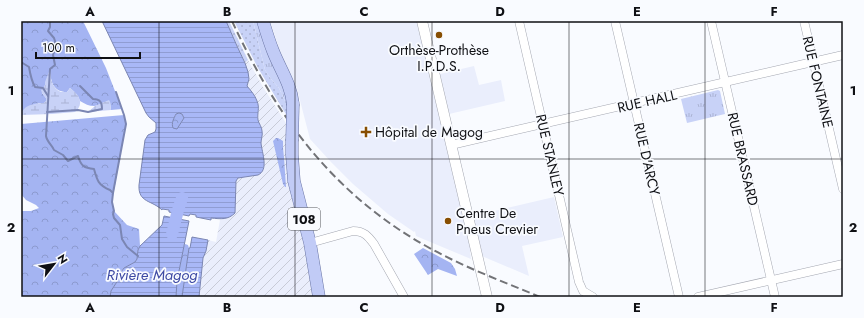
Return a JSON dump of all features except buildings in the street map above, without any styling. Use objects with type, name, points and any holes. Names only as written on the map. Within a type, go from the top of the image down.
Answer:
[{"type":"main road","name":"108","points":[[263,21],[273,52],[289,86],[292,98],[292,155],[294,181],[310,243],[319,297]]},
{"type":"street","points":[[422,21],[487,297]]},
{"type":"street","name":"RUE STANLEY","points":[[519,21],[579,282],[586,293],[594,297]]},
{"type":"street","name":"RUE D'ARCY","points":[[615,21],[679,297]]},
{"type":"street","name":"RUE BRASSARD","points":[[711,21],[775,297]]},
{"type":"street","name":"RUE FONTAINE","points":[[804,21],[843,189]]},
{"type":"street","name":"RUE HALL","points":[[451,146],[843,55]]},
{"type":"street","points":[[310,243],[353,231],[360,231],[369,237],[374,244],[404,297]]},
{"type":"street","points":[[698,297],[843,264]]},
{"type":"shaded area","points":[[270,21],[427,21],[440,74],[474,66],[479,85],[501,80],[505,101],[449,114],[473,216],[554,197],[563,237],[522,246],[529,276],[470,251],[471,259],[416,236],[415,231],[414,232],[388,214],[353,184],[310,139],[297,89],[280,51]]},
{"type":"shaded area","points":[[248,60],[286,123],[286,149],[289,186],[304,243],[313,297],[199,297],[203,258],[208,240],[216,242],[220,220],[229,217],[237,180],[240,177],[261,174],[263,170],[264,163],[261,142],[263,134],[258,119],[259,110],[256,97],[247,86],[249,81],[245,62]]},
{"type":"green space","points":[[21,21],[83,21],[106,68],[122,109],[111,110],[110,102],[104,102],[96,106],[92,106],[80,101],[78,96],[70,88],[67,92],[56,89],[52,83],[50,71],[42,93],[46,98],[46,101],[21,112]]},
{"type":"green space","points":[[226,21],[229,21],[248,60],[245,62]]},
{"type":"green space","points":[[234,21],[253,21],[265,70],[279,88],[285,101],[287,101],[287,116],[258,68]]},
{"type":"green space","points":[[253,21],[257,21],[284,87],[287,101],[285,101],[279,88],[265,70]]},
{"type":"green space","points":[[50,69],[51,79],[55,88],[61,92],[67,92],[70,88],[80,99],[80,106],[75,112],[21,115],[27,107],[33,104],[44,103],[46,101],[46,98],[41,90],[45,86]]},
{"type":"green space","points":[[718,90],[720,91],[725,114],[687,123],[681,99]]},
{"type":"green space","points":[[109,100],[111,110],[88,112],[95,106]]},
{"type":"green space","points":[[176,114],[182,114],[184,118],[177,129],[173,128],[172,124]]},
{"type":"green space","points":[[124,115],[126,124],[112,202],[114,211],[127,225],[139,229],[140,246],[137,259],[121,271],[120,277],[111,291],[110,297],[21,297],[21,211],[31,211],[39,208],[26,200],[21,194],[21,124]]},
{"type":"green space","points":[[276,138],[283,141],[286,187],[283,184],[273,141]]},
{"type":"green space","points":[[185,244],[188,245],[189,248],[182,297],[176,297],[177,281]]},
{"type":"green space","points":[[423,248],[451,263],[457,276],[438,269],[428,275],[414,254]]},
{"type":"water","points":[[102,21],[226,21],[248,72],[249,79],[247,86],[254,95],[258,104],[258,120],[262,130],[261,143],[264,161],[261,173],[258,175],[238,178],[236,181],[235,213],[227,218],[211,218],[211,220],[196,217],[196,215],[190,214],[189,216],[169,212],[169,210],[162,210],[143,198],[139,191],[139,185],[145,140],[148,135],[155,132],[156,129],[156,123],[146,113]],"holes":[[[176,114],[182,114],[184,118],[177,129],[173,128],[172,126]]]},
{"type":"water","name":"Rivière Magog","points":[[164,216],[189,221],[177,281],[176,297],[110,297],[111,291],[120,277],[121,272],[124,268],[135,262],[140,246],[162,225]]},
{"type":"water","name":"Rivière Magog","points":[[192,237],[208,240],[203,258],[199,297],[182,297],[189,248]]},
{"type":"waterway","points":[[50,21],[48,31],[55,41],[53,55],[55,65],[50,69],[46,136],[48,142],[54,150],[63,155],[68,161],[78,156],[83,166],[94,169],[99,182],[113,193]]},
{"type":"waterway","points":[[21,62],[29,67],[35,87],[43,88],[48,96]]},
{"type":"waterway","points":[[47,112],[78,110],[88,112],[102,109],[102,104],[100,101],[93,99],[80,86]]},
{"type":"waterway","points":[[116,92],[126,124],[113,193],[113,214],[114,218],[120,225],[122,239],[127,247],[138,256]]},
{"type":"waterway","name":"Rivière Magog","points":[[172,234],[182,198]]},
{"type":"railway","points":[[232,21],[249,56],[288,120],[311,150],[335,177],[363,202],[393,225],[426,246],[454,261],[540,297]]},
{"type":"place","name":"Orthèse-Prothèse I.P.D.S.","points":[[439,35]]},
{"type":"place","name":"Hôpital de Magog","points":[[366,132]]},
{"type":"place","name":"Centre De Pneus Crevier","points":[[448,221]]}]
